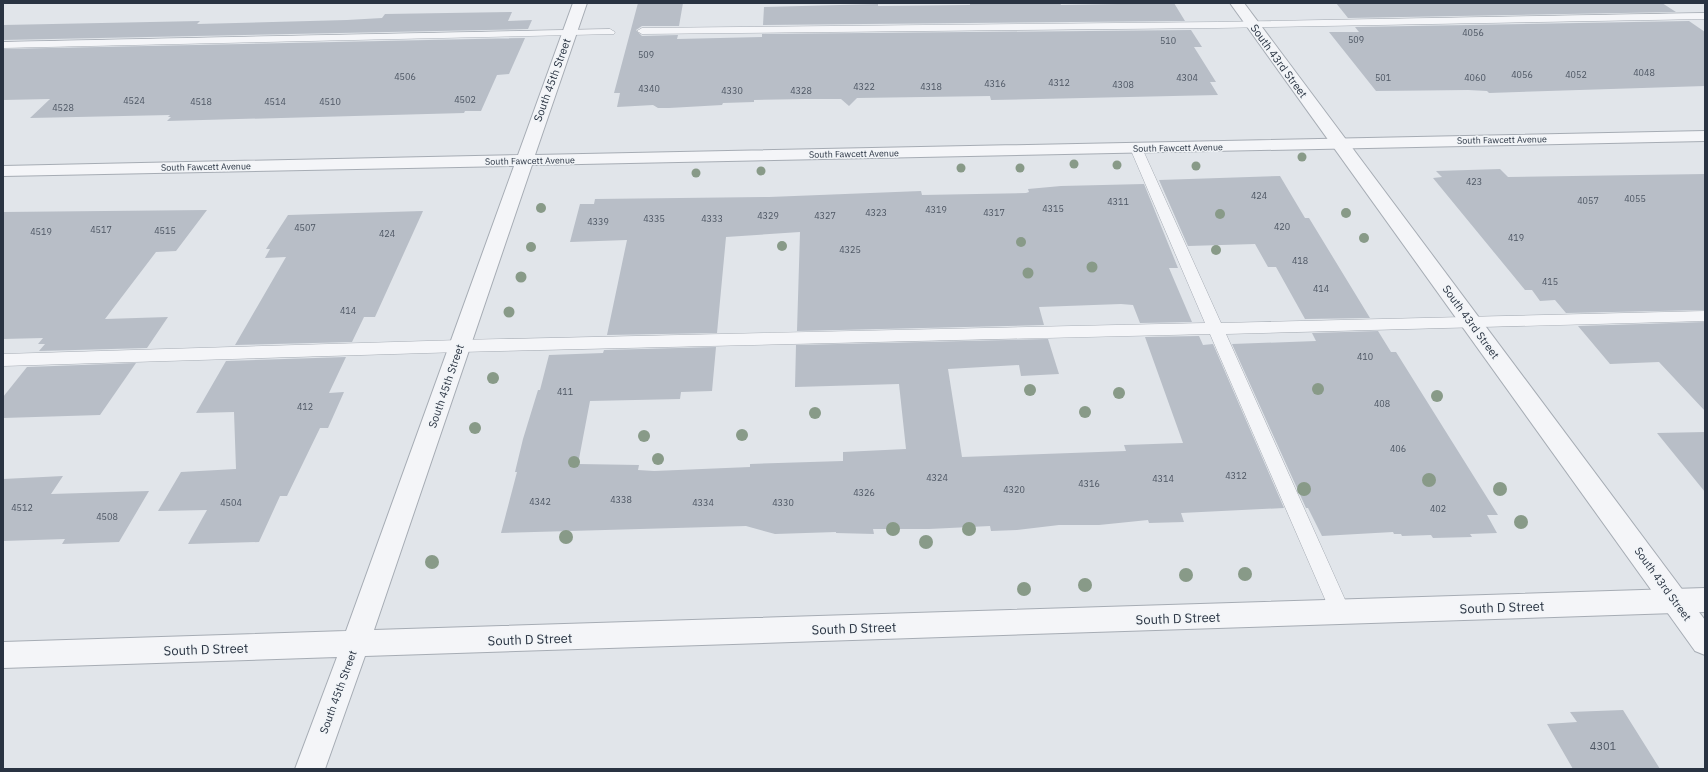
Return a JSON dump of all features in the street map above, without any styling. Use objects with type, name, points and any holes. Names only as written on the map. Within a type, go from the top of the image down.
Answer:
[{"type":"street","name":"South 45th Street","points":[[310,769],[356,644],[523,161],[580,3]]},
{"type":"street","name":"South 43rd Street","points":[[1237,3],[1705,642]]},
{"type":"street","name":"South Fawcett Avenue","points":[[3,171],[1705,136]]},
{"type":"street","name":"South D Street","points":[[3,655],[1341,613],[1705,600]]},
{"type":"lane","points":[[642,31],[1252,24],[1705,16]]},
{"type":"lane","points":[[3,45],[610,32]]},
{"type":"lane","points":[[1136,148],[1341,613]]},
{"type":"lane","points":[[3,360],[460,346],[517,346],[1705,316]]},
{"type":"building","points":[[638,3],[683,3],[679,26],[642,26],[636,30],[642,36],[678,35],[677,39],[762,37],[762,34],[1191,30],[1202,47],[1194,47],[1216,82],[1210,82],[1218,95],[991,100],[990,96],[857,98],[849,106],[841,99],[754,100],[754,102],[669,108],[658,108],[653,105],[617,107],[620,93],[614,93]]},
{"type":"building","points":[[970,3],[1060,3],[1061,5],[1174,3],[1185,21],[763,25],[764,7],[878,4],[878,6],[970,5]]},
{"type":"building","points":[[1336,3],[1662,3],[1676,12],[1348,18]]},
{"type":"building","points":[[512,12],[508,21],[532,20],[528,29],[3,40],[3,25],[200,21],[197,24],[347,20],[382,18],[385,14]]},
{"type":"building","points":[[1689,21],[1705,32],[1705,86],[1489,93],[1487,91],[1468,90],[1376,91],[1329,32],[1359,32],[1355,27]]},
{"type":"building","points":[[525,38],[509,74],[497,75],[481,111],[465,111],[464,113],[167,121],[171,117],[168,117],[170,115],[30,118],[50,99],[3,100],[3,49]]},
{"type":"building","points":[[1500,169],[1508,177],[1705,174],[1705,310],[1566,313],[1555,300],[1540,301],[1532,290],[1525,290],[1433,178],[1442,177],[1436,171]]},
{"type":"building","points":[[1280,176],[1305,218],[1309,218],[1370,318],[1305,319],[1276,267],[1268,267],[1255,244],[1188,246],[1159,180]]},
{"type":"building","points":[[1144,184],[1178,268],[1169,268],[1192,322],[1140,323],[1133,305],[1121,304],[1039,307],[1044,325],[797,331],[800,232],[726,237],[717,333],[607,335],[627,240],[570,242],[580,204],[594,204],[595,199],[769,197],[921,191],[922,195],[1026,193],[1029,192],[1028,189],[1061,186]]},
{"type":"building","points":[[207,210],[176,251],[156,252],[105,319],[168,317],[147,348],[39,351],[45,344],[38,344],[43,338],[3,339],[3,212]]},
{"type":"building","points":[[423,211],[375,317],[364,317],[352,342],[235,345],[286,257],[265,258],[270,249],[266,249],[288,215]]},
{"type":"building","points":[[1705,322],[1705,411],[1659,362],[1610,364],[1578,326]]},
{"type":"building","points":[[1378,331],[1391,352],[1396,352],[1498,515],[1487,515],[1497,533],[1470,534],[1472,537],[1433,538],[1431,535],[1402,536],[1401,534],[1394,534],[1393,532],[1322,536],[1308,508],[1306,508],[1232,344],[1316,341],[1312,333]]},
{"type":"building","points":[[1199,336],[1203,345],[1213,344],[1284,508],[1181,513],[1184,522],[1149,523],[1148,520],[1099,525],[1059,525],[1017,530],[991,531],[990,526],[929,529],[873,529],[874,534],[836,532],[775,534],[746,526],[501,533],[517,472],[515,472],[523,439],[538,390],[540,390],[549,355],[603,353],[604,350],[716,347],[712,391],[681,392],[680,399],[590,401],[578,464],[639,465],[638,470],[654,471],[750,467],[750,464],[843,461],[843,452],[906,449],[899,384],[795,387],[796,345],[1048,339],[1059,374],[1021,376],[1019,365],[948,369],[962,457],[1126,451],[1124,445],[1183,443],[1145,337]]},
{"type":"building","points":[[346,357],[329,393],[344,392],[328,428],[320,428],[287,496],[280,496],[259,542],[188,544],[207,510],[158,511],[181,472],[236,469],[234,412],[196,413],[226,361]]},
{"type":"building","points":[[136,363],[100,415],[3,418],[3,397],[27,367]]},
{"type":"building","points":[[1705,432],[1705,492],[1657,433]]},
{"type":"building","points":[[63,476],[51,494],[149,491],[119,542],[62,544],[65,539],[3,541],[3,479]]},
{"type":"building","points":[[1623,710],[1660,769],[1573,769],[1547,724],[1577,722],[1570,712]]}]
